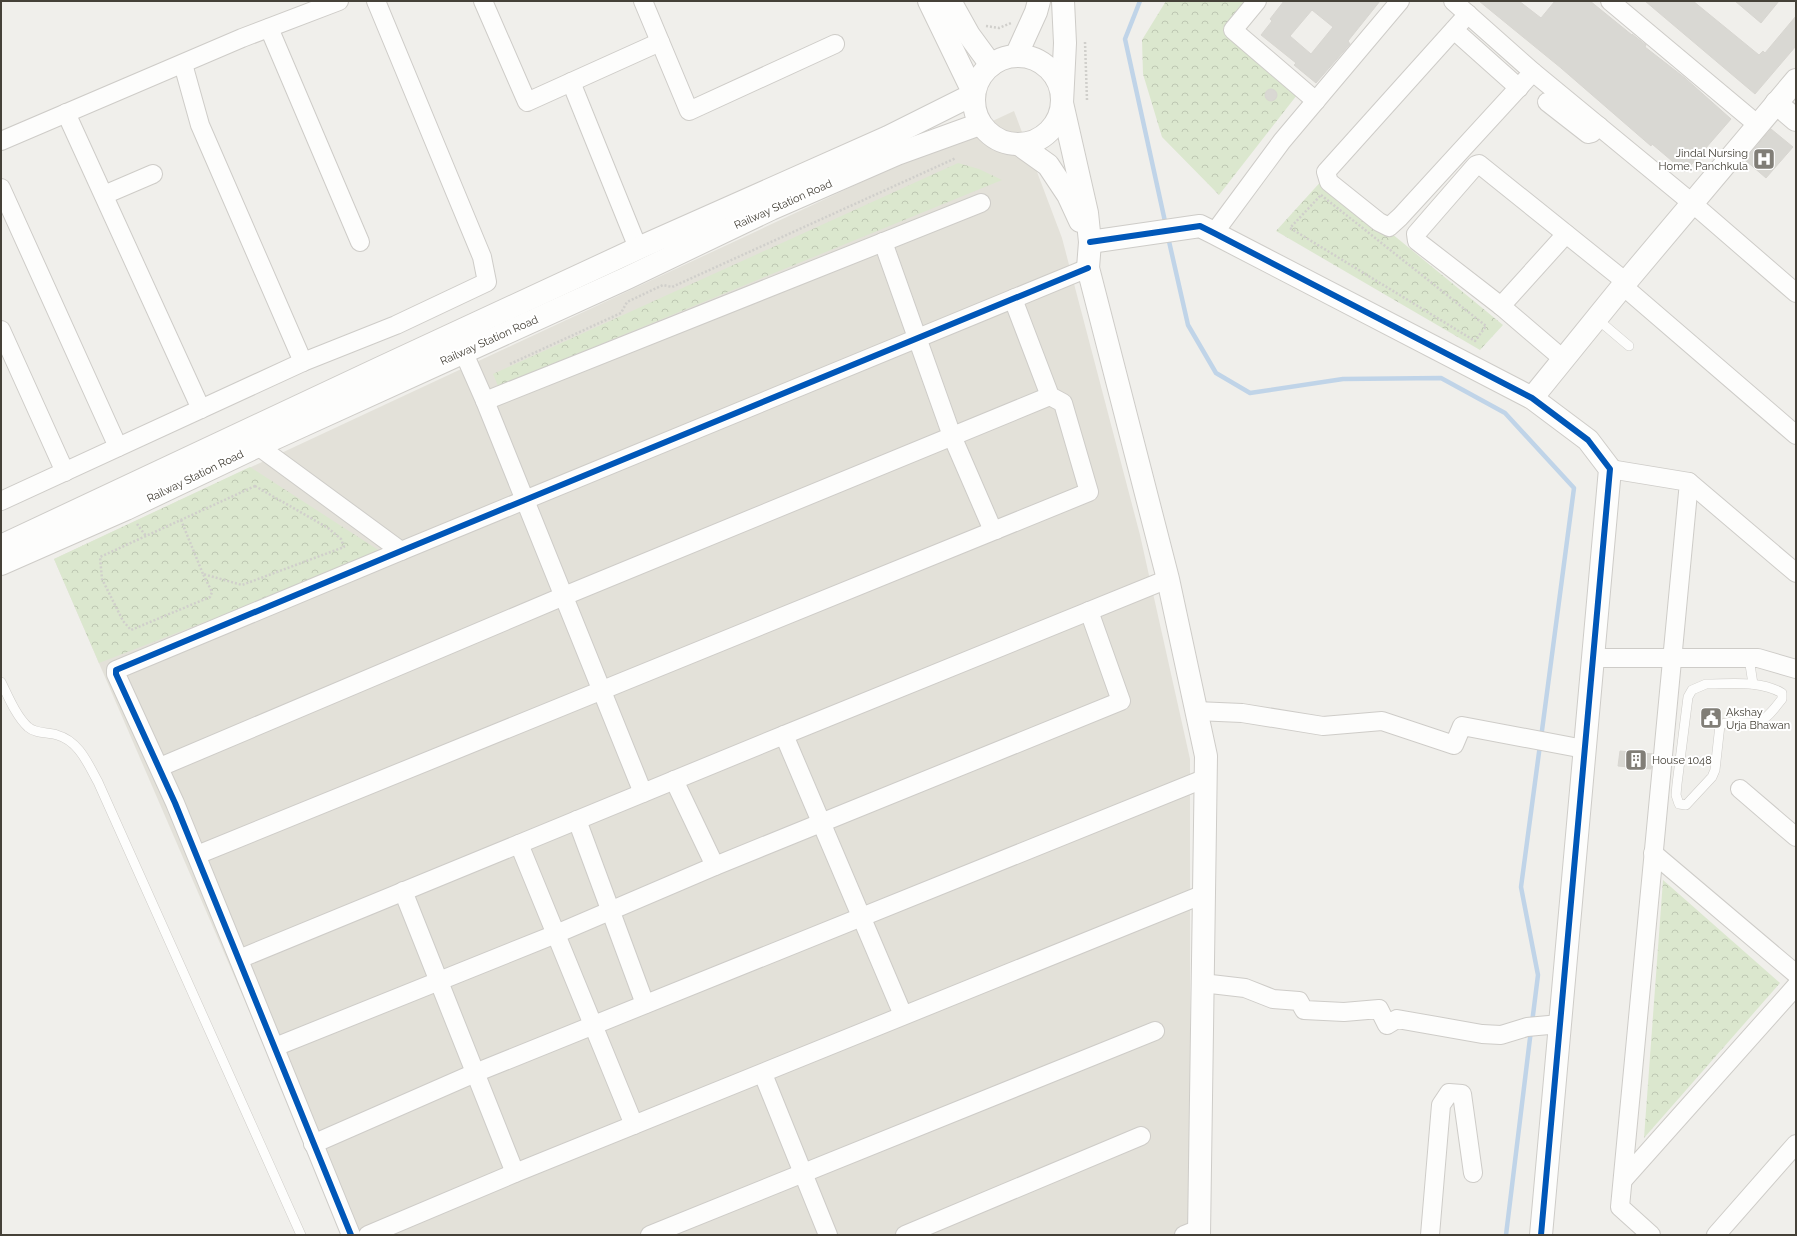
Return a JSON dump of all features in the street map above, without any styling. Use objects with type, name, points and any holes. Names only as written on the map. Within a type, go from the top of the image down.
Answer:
[{"type":"street","points":[[1,141],[269,28],[339,1]]},
{"type":"street","points":[[1,501],[303,362],[396,325],[487,282],[482,257],[376,1]]},
{"type":"street","points":[[483,1],[527,102],[660,42]]},
{"type":"street","points":[[643,1],[689,111],[835,44]]},
{"type":"street","points":[[929,1],[974,94],[976,115],[980,124],[988,133],[998,140],[1009,144],[1020,145],[1033,142],[1049,131],[1060,116],[1065,43],[1063,1]]},
{"type":"street","points":[[950,1],[968,35],[991,65]]},
{"type":"street","points":[[1016,56],[1039,1]]},
{"type":"street","points":[[1257,1],[1233,30],[1316,101]]},
{"type":"street","points":[[1214,233],[1282,141],[1400,1]]},
{"type":"street","points":[[1453,1],[1533,72],[1692,203],[1796,293]]},
{"type":"street","points":[[1610,1],[1758,125]]},
{"type":"street","points":[[1468,14],[1326,172],[1329,182],[1379,222],[1389,227],[1400,217],[1533,72]]},
{"type":"street","points":[[269,28],[360,242]]},
{"type":"street","points":[[1454,30],[1519,88]]},
{"type":"street","points":[[974,94],[977,83],[983,73],[991,65],[1002,58],[1016,56],[1028,57],[1040,61],[1050,69],[1062,90],[1062,103],[1087,213],[1090,242],[1088,268],[1168,579],[1206,756],[1202,983],[1194,1233]]},
{"type":"street","points":[[183,64],[200,124],[303,362]]},
{"type":"street","points":[[1532,398],[1624,284],[1796,80]]},
{"type":"street","points":[[571,82],[638,248]]},
{"type":"street","name":"Railway Station Road","points":[[1,546],[638,248],[888,137],[974,94]]},
{"type":"street","points":[[1547,102],[1588,134],[1592,133],[1599,126]]},
{"type":"street","points":[[1776,103],[1796,120]]},
{"type":"street","points":[[66,113],[201,409]]},
{"type":"street","name":"Railway Station Road","points":[[1,564],[126,509],[463,351],[627,278],[771,209],[897,154],[980,124]]},
{"type":"street","points":[[1020,145],[1048,165],[1068,195],[1090,242]]},
{"type":"street","points":[[1563,359],[1501,306],[1417,241],[1416,234],[1476,165],[1482,165],[1566,234],[1796,435]]},
{"type":"street","points":[[104,195],[153,174]]},
{"type":"street","points":[[1,188],[118,447]]},
{"type":"street","points":[[485,401],[982,203]]},
{"type":"street","points":[[1090,242],[1200,226],[1532,398],[1588,440],[1610,469],[1541,1235]]},
{"type":"street","points":[[1501,306],[1566,234]]},
{"type":"street","points":[[883,242],[952,436],[991,526],[996,530]]},
{"type":"street","points":[[351,1235],[197,855],[160,767],[116,674],[116,670],[400,550],[1088,268]]},
{"type":"street","points":[[197,855],[1089,492],[1063,403],[1050,396],[1014,298]]},
{"type":"street","points":[[1,330],[65,472]]},
{"type":"street","points":[[463,351],[525,499],[643,793]]},
{"type":"street","points":[[160,767],[564,596],[1050,396]]},
{"type":"street","points":[[258,446],[400,550]]},
{"type":"street","points":[[1610,469],[1689,482],[1796,573]]},
{"type":"street","points":[[1651,1235],[1620,1207],[1689,482]]},
{"type":"street","points":[[239,959],[1168,579]]},
{"type":"street","points":[[275,1047],[610,912],[623,905],[821,822],[1121,701],[1089,611]]},
{"type":"street","points":[[1592,658],[1758,658],[1796,670]]},
{"type":"street","points":[[1196,711],[1242,713],[1323,726],[1382,721],[1454,745],[1462,726],[1584,749]]},
{"type":"street","points":[[784,735],[903,1015]]},
{"type":"street","points":[[313,1144],[475,1073],[1206,778]]},
{"type":"street","points":[[674,780],[715,866]]},
{"type":"street","points":[[1740,789],[1796,837]]},
{"type":"street","points":[[577,820],[645,1004]]},
{"type":"street","points":[[519,844],[634,1124]]},
{"type":"street","points":[[1654,853],[1796,974]]},
{"type":"street","points":[[403,891],[515,1173]]},
{"type":"street","points":[[368,1235],[634,1124],[763,1074],[903,1015],[1204,894]]},
{"type":"street","points":[[1202,983],[1245,988],[1273,999],[1299,1001],[1304,1010],[1344,1012],[1379,1009],[1387,1025],[1397,1019],[1482,1034],[1501,1035],[1527,1027],[1560,1024]]},
{"type":"street","points":[[1623,1180],[1796,986]]},
{"type":"street","points":[[650,1235],[687,1228],[802,1173],[1154,1031]]},
{"type":"street","points":[[763,1074],[828,1235]]},
{"type":"street","points":[[1430,1235],[1441,1106],[1449,1093],[1462,1094],[1473,1173]]},
{"type":"street","points":[[905,1235],[1141,1136]]},
{"type":"street","points":[[1716,1235],[1796,1144]]},
{"type":"lane","points":[[1596,318],[1630,346]]},
{"type":"lane","points":[[1749,658],[1753,684]]},
{"type":"lane","points":[[1,682],[16,712],[28,727],[37,732],[58,735],[74,744],[83,753],[301,1235]]},
{"type":"lane","points":[[1706,684],[1753,684],[1782,693],[1782,699],[1762,720],[1757,722],[1726,722],[1720,725],[1715,770],[1712,777],[1686,805],[1679,804],[1676,795],[1688,696],[1692,690],[1706,684]]},
{"type":"path","points":[[982,22],[986,27],[999,28],[1015,22]]},
{"type":"path","points":[[1084,35],[1088,100]]},
{"type":"path","points":[[510,364],[621,313],[628,302],[663,285],[672,287],[956,158]]},
{"type":"path","points":[[1321,195],[1486,326],[1475,341],[1290,228],[1321,195]]},
{"type":"path","points":[[181,520],[203,574],[212,592],[210,597],[131,630],[123,621],[102,579],[100,557],[255,486],[328,528],[341,539],[344,547],[242,585],[203,574]]},
{"type":"shaded area","points":[[1014,111],[1062,238],[1140,535],[1190,759],[1190,1235],[346,1235],[54,559]]},
{"type":"green space","points":[[1166,1],[1248,1],[1223,31],[1297,95],[1219,195],[1162,137],[1143,74],[1142,40]]},
{"type":"green space","points":[[958,163],[979,169],[1002,180],[498,386],[493,374]]},
{"type":"green space","points":[[1324,178],[1503,325],[1480,350],[1276,231]]},
{"type":"green space","points":[[250,467],[383,553],[99,663],[54,559]]},
{"type":"green space","points":[[1663,880],[1780,983],[1644,1138]]},
{"type":"building","points":[[1284,1],[1380,1],[1348,41],[1350,44],[1316,83],[1294,65],[1296,63],[1261,35],[1272,21],[1270,19]],"holes":[[[1312,10],[1333,27],[1311,54],[1290,36]]]},
{"type":"building","points":[[1479,1],[1519,1],[1541,18],[1555,1],[1590,1],[1646,45],[1645,47],[1685,78],[1731,119],[1685,172],[1652,144],[1651,146],[1561,68]]},
{"type":"building","points":[[1645,1],[1693,1],[1759,55],[1763,51],[1765,53],[1796,16],[1796,46],[1755,94]]},
{"type":"building","points":[[1735,1],[1779,1],[1761,23]]},
{"type":"building","points":[[1269,89],[1273,89],[1277,95],[1273,101],[1269,101],[1265,97],[1265,93]]},
{"type":"building","points":[[1771,129],[1793,147],[1766,178],[1745,160]]},
{"type":"building","name":"House 1048","points":[[1620,751],[1653,754],[1651,769],[1618,766]]},
{"type":"waterway","points":[[1140,1],[1125,39],[1166,226]]},
{"type":"waterway","points":[[1168,237],[1188,325],[1216,373],[1250,393],[1343,379],[1441,378],[1505,413],[1574,488],[1541,738]]},
{"type":"waterway","points":[[1532,1023],[1538,975],[1521,887],[1540,745]]},
{"type":"waterway","points":[[1506,1235],[1531,1030]]},
{"type":"cycle path","points":[[1090,242],[1200,226],[1532,398],[1588,440],[1610,469],[1541,1235]]},
{"type":"cycle path","points":[[351,1235],[175,803],[116,674],[116,670],[1088,268]]},
{"type":"place","name":"Jindal Nursing Home, Panchkula","points":[[1764,159]]},
{"type":"place","name":"Akshay Urja Bhawan","points":[[1711,718]]},
{"type":"place","name":"House 1048","points":[[1636,760]]}]
